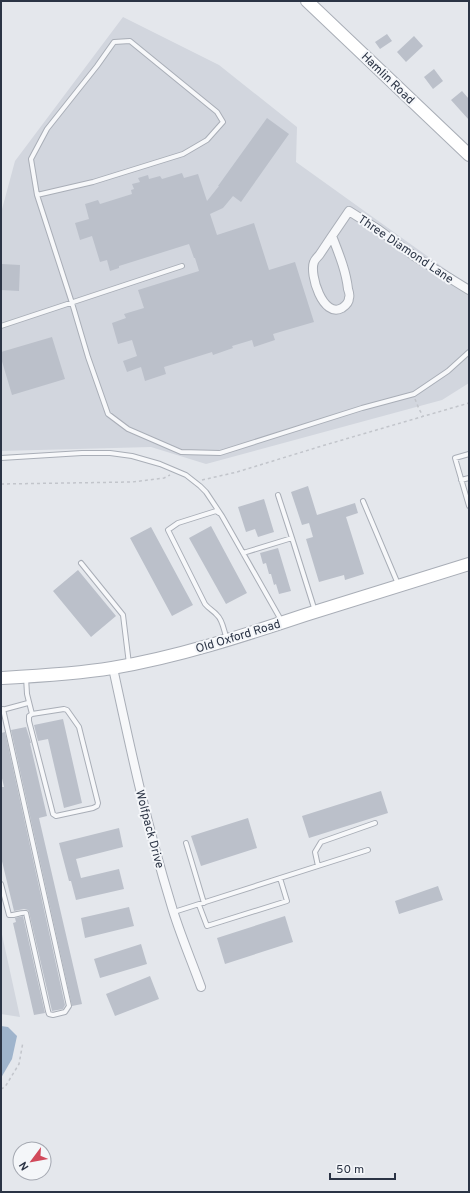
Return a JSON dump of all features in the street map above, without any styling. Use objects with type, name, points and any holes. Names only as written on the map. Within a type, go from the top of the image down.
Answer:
[{"type":"street","name":"Hamlin Road","points":[[307,1],[469,155]]},
{"type":"street","name":"Three Diamond Lane","points":[[332,236],[347,278],[350,298],[342,308],[336,310],[328,307],[323,302],[318,292],[313,267],[314,261],[349,211],[379,230],[414,256],[469,290]]},
{"type":"street","name":"Old Oxford Road","points":[[1,678],[53,675],[113,668],[171,655],[282,623],[469,564]]},
{"type":"street","name":"Wolfpack Drive","points":[[113,668],[145,813],[174,912],[201,987]]},
{"type":"lane","points":[[37,195],[93,182],[183,154],[207,140],[223,122],[217,112],[130,41],[114,42],[47,129],[31,159],[37,195],[88,357],[108,414],[128,430],[181,452],[220,453],[362,408],[414,394],[448,371],[469,352]]},
{"type":"lane","points":[[1,326],[182,266]]},
{"type":"lane","points":[[1,458],[82,453],[110,453],[139,458],[180,472],[194,481],[206,492],[222,516],[282,623]]},
{"type":"lane","points":[[469,454],[454,458],[469,506]]},
{"type":"lane","points":[[461,480],[469,478]]},
{"type":"lane","points":[[278,495],[316,612]]},
{"type":"lane","points":[[363,501],[399,586]]},
{"type":"lane","points":[[222,516],[216,511],[178,524],[168,530],[205,604],[221,620],[227,639]]},
{"type":"lane","points":[[243,553],[292,538]]},
{"type":"lane","points":[[81,563],[123,616],[129,665]]},
{"type":"lane","points":[[26,677],[28,703],[32,714]]},
{"type":"lane","points":[[1,884],[9,915],[12,916],[26,913],[49,1014],[52,1015],[65,1012],[69,1006],[2,710],[28,703]]},
{"type":"lane","points":[[64,709],[67,710],[73,718],[79,727],[98,803],[97,806],[56,816],[53,814],[29,721],[29,716],[32,714],[64,709]]},
{"type":"lane","points":[[318,866],[315,852],[321,842],[375,823]]},
{"type":"lane","points":[[186,843],[204,903]]},
{"type":"lane","points":[[174,912],[368,850]]},
{"type":"lane","points":[[199,904],[207,926],[287,901],[280,878]]},
{"type":"path","points":[[414,394],[416,403],[423,416]]},
{"type":"path","points":[[194,481],[237,472],[325,444],[469,403]]},
{"type":"path","points":[[1,484],[132,482],[164,478],[180,472]]},
{"type":"path","points":[[1,1090],[5,1087],[19,1064],[23,1042]]},
{"type":"shaded area","points":[[123,17],[219,65],[297,127],[296,162],[469,286],[469,383],[442,400],[206,464],[151,447],[1,451],[1,213],[15,161]]},
{"type":"shaded area","points":[[1,930],[20,1017],[1,1014]]},
{"type":"water","points":[[1,1026],[8,1027],[17,1036],[12,1059],[1,1078]]},
{"type":"building","points":[[387,34],[392,41],[380,49],[375,42]]},
{"type":"building","points":[[414,36],[423,46],[406,62],[397,52]]},
{"type":"building","points":[[434,69],[443,81],[433,89],[424,77]]},
{"type":"building","points":[[462,91],[469,99],[469,120],[451,100]]},
{"type":"building","points":[[267,118],[289,134],[241,202],[233,196],[223,208],[210,214],[217,235],[254,223],[269,270],[295,262],[314,322],[273,334],[275,340],[254,347],[252,340],[232,346],[233,348],[213,355],[212,352],[164,367],[166,374],[145,381],[141,367],[127,372],[123,361],[137,356],[132,340],[118,344],[112,323],[126,318],[124,314],[144,308],[138,290],[199,271],[189,244],[119,266],[119,268],[110,271],[107,260],[100,262],[92,236],[80,240],[75,223],[89,219],[85,204],[98,200],[100,204],[132,194],[131,190],[134,189],[132,184],[140,182],[138,178],[148,175],[149,179],[160,176],[162,179],[182,173],[184,178],[198,174],[207,201]]},
{"type":"building","points":[[2,264],[20,265],[19,291],[1,290]]},
{"type":"building","points":[[52,337],[65,379],[12,395],[1,358],[1,352]]},
{"type":"building","points":[[308,486],[317,515],[355,503],[358,513],[346,517],[364,574],[345,580],[344,575],[319,582],[306,539],[313,537],[309,523],[302,525],[291,492]]},
{"type":"building","points":[[264,499],[274,532],[258,537],[255,529],[246,532],[238,507]]},
{"type":"building","points":[[211,526],[247,593],[226,604],[189,538]]},
{"type":"building","points":[[151,527],[193,605],[172,616],[130,538]]},
{"type":"building","points":[[278,548],[291,591],[279,594],[276,584],[274,585],[271,574],[269,574],[266,563],[263,564],[260,553]]},
{"type":"building","points":[[78,570],[116,616],[91,637],[53,591]]},
{"type":"building","points":[[63,719],[82,803],[64,808],[48,739],[38,741],[34,725]]},
{"type":"building","points":[[26,727],[47,816],[39,818],[82,1004],[72,1006],[11,730]]},
{"type":"building","points":[[5,732],[65,1005],[63,1009],[52,1011],[29,912],[28,910],[24,909],[14,911],[1,857],[1,787],[4,787],[1,774],[1,733]]},
{"type":"building","points":[[381,791],[388,813],[309,838],[302,816]]},
{"type":"building","points":[[248,818],[257,848],[201,866],[191,836]]},
{"type":"building","points":[[119,828],[123,847],[76,859],[81,878],[119,869],[124,889],[76,900],[71,881],[69,881],[59,843]]},
{"type":"building","points":[[438,886],[443,900],[399,914],[395,901]]},
{"type":"building","points":[[129,907],[134,926],[85,938],[81,918]]},
{"type":"building","points":[[23,916],[45,1013],[34,1015],[13,923],[16,922],[15,918]]},
{"type":"building","points":[[285,916],[293,942],[225,964],[217,938]]},
{"type":"building","points":[[141,944],[147,964],[100,978],[94,959]]},
{"type":"building","points":[[150,976],[159,999],[115,1016],[106,994]]}]
